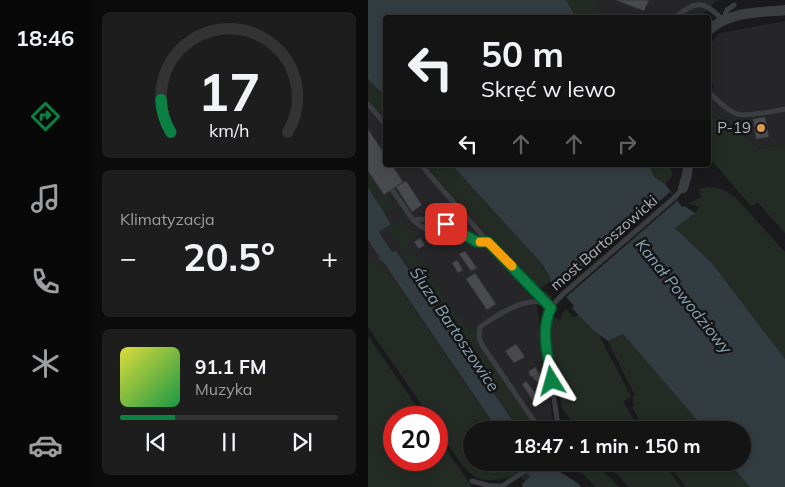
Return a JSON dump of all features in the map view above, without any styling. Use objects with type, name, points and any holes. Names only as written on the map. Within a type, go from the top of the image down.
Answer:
[{"type":"street","points":[[711,29],[723,20],[745,14],[786,10]]},
{"type":"street","points":[[683,188],[688,167]]},
{"type":"lane","points":[[678,15],[688,6],[701,3],[712,6],[723,20]]},
{"type":"lane","points":[[723,20],[727,10],[734,5]]},
{"type":"lane","points":[[711,95],[723,106],[738,114],[786,109]]},
{"type":"lane","points":[[368,104],[383,122]]},
{"type":"lane","points":[[423,167],[488,242],[551,308],[546,317],[546,345],[557,421]]},
{"type":"lane","name":"most Bartoszowicki","points":[[551,308],[563,294],[674,198],[683,188]]},
{"type":"lane","points":[[393,191],[413,220],[422,228],[438,233],[456,230]]},
{"type":"lane","points":[[413,220],[436,218],[477,242],[488,242]]},
{"type":"lane","points":[[534,421],[482,345],[479,338],[480,327],[507,310],[536,302],[546,303]]},
{"type":"lane","points":[[472,481],[490,486],[502,486],[527,471]]},
{"type":"shaded area","points":[[566,0],[595,0],[602,15],[575,15]]},
{"type":"shaded area","points":[[595,0],[718,0],[702,15],[602,15]]},
{"type":"shaded area","points":[[785,21],[785,144],[760,149],[711,108],[711,91],[714,88],[711,80],[711,43],[720,33]]},
{"type":"shaded area","points":[[368,79],[383,94],[383,117],[368,99]]},
{"type":"shaded area","points":[[368,99],[383,117],[383,167],[427,167],[545,295],[536,297],[543,349],[541,357],[544,357],[541,362],[545,364],[553,421],[463,421],[463,454],[448,433],[448,406],[422,406],[368,327],[368,239],[391,224],[368,187]]},
{"type":"shaded area","points":[[711,108],[760,149],[785,144],[785,233],[758,203],[751,206],[711,159]]},
{"type":"shaded area","points":[[427,167],[455,167],[543,265],[550,277],[550,281],[541,289],[551,296],[552,299],[546,298],[504,255],[506,253]]},
{"type":"shaded area","points":[[650,167],[670,167],[673,175],[665,184],[654,177]]},
{"type":"shaded area","points":[[368,171],[395,209],[384,213],[368,187]]},
{"type":"shaded area","points":[[708,187],[722,189],[735,197],[786,253],[785,359],[712,263],[674,227],[695,213],[699,207],[688,203],[701,197],[699,189]]},
{"type":"shaded area","points":[[402,220],[407,227],[418,234],[408,241],[410,245],[403,251],[395,238],[397,237],[395,235],[392,237],[388,231],[389,228]]},
{"type":"shaded area","points":[[411,248],[468,330],[477,330],[479,343],[532,421],[515,421],[455,333],[457,332],[456,330],[453,331],[420,283],[423,282],[422,280],[419,281],[402,257],[405,255],[403,253]]},
{"type":"shaded area","points":[[368,256],[376,267],[374,261],[376,260],[382,269],[385,268],[402,293],[400,295],[404,295],[436,342],[435,346],[438,345],[462,381],[459,382],[461,385],[464,383],[490,421],[463,421],[463,464],[448,445],[448,406],[422,406],[368,327]]},
{"type":"shaded area","points":[[566,309],[574,318],[578,314],[599,335],[631,397],[623,401],[635,421],[571,421],[562,408],[549,335],[550,317],[561,320],[562,314]]},
{"type":"shaded area","points":[[623,334],[698,421],[640,421],[632,407],[634,406],[632,397],[635,396],[608,341]]},
{"type":"shaded area","points":[[368,336],[416,406],[383,406],[383,471],[448,471],[448,452],[472,487],[368,487]]},
{"type":"shaded area","points":[[468,471],[488,471],[493,473],[496,471],[513,471],[514,473],[516,472],[517,475],[504,479],[485,480]]},
{"type":"shaded area","points":[[475,471],[539,471],[525,482],[518,473],[511,476],[481,479]]},
{"type":"shaded area","points":[[578,471],[603,471],[619,487],[596,487]]},
{"type":"shaded area","points":[[614,471],[669,471],[681,487],[629,487]]},
{"type":"shaded area","points":[[674,471],[736,471],[750,487],[686,487]]},
{"type":"water","points":[[368,0],[566,0],[575,15],[383,15],[383,94],[368,79]]},
{"type":"water","name":"Kanał Powodziowy","points":[[454,167],[650,167],[654,177],[665,184],[682,207],[684,206],[695,213],[675,228],[712,263],[785,359],[785,487],[750,487],[736,471],[751,471],[751,421],[698,421],[623,334],[608,341],[593,330],[572,308],[574,306],[558,287],[550,281],[550,277],[543,265]]},
{"type":"water","points":[[368,187],[391,224],[379,232],[392,252],[396,251],[513,421],[492,421],[382,260],[380,261],[380,257],[368,239]]},
{"type":"water","points":[[525,471],[559,471],[581,487],[523,487],[522,484],[530,477]]},
{"type":"pier","points":[[670,192],[677,201],[566,297],[558,289]]},
{"type":"building","points":[[615,0],[649,0],[644,11]]},
{"type":"building","name":"P-19","points":[[765,117],[769,137],[756,139],[753,119]]},
{"type":"building","points":[[368,129],[383,152],[383,167],[393,167],[403,182],[384,195],[368,171]]},
{"type":"building","points":[[406,181],[422,205],[412,212],[396,187]]},
{"type":"building","points":[[420,238],[425,245],[419,249],[414,242]]},
{"type":"building","points":[[465,251],[477,268],[471,271],[459,254]]},
{"type":"building","points":[[457,260],[463,270],[458,273],[452,263]]},
{"type":"building","points":[[475,273],[496,304],[487,310],[466,279]]},
{"type":"building","points":[[516,344],[525,357],[514,363],[505,351]]},
{"type":"building","points":[[535,367],[543,379],[537,383],[529,374],[529,371]]},
{"type":"building","points":[[526,381],[537,395],[538,400],[534,403],[522,384]]},
{"type":"slow traffic","points":[[480,242],[488,242],[512,266]]},
{"type":"place","name":"P-19","points":[[761,128]]},
{"type":"route","points":[[446,224],[477,242],[488,242],[551,308],[546,317],[546,345],[552,381]]},
{"type":"water label","name":"Śluza Bartoszowice","points":[[455,329]]}]
